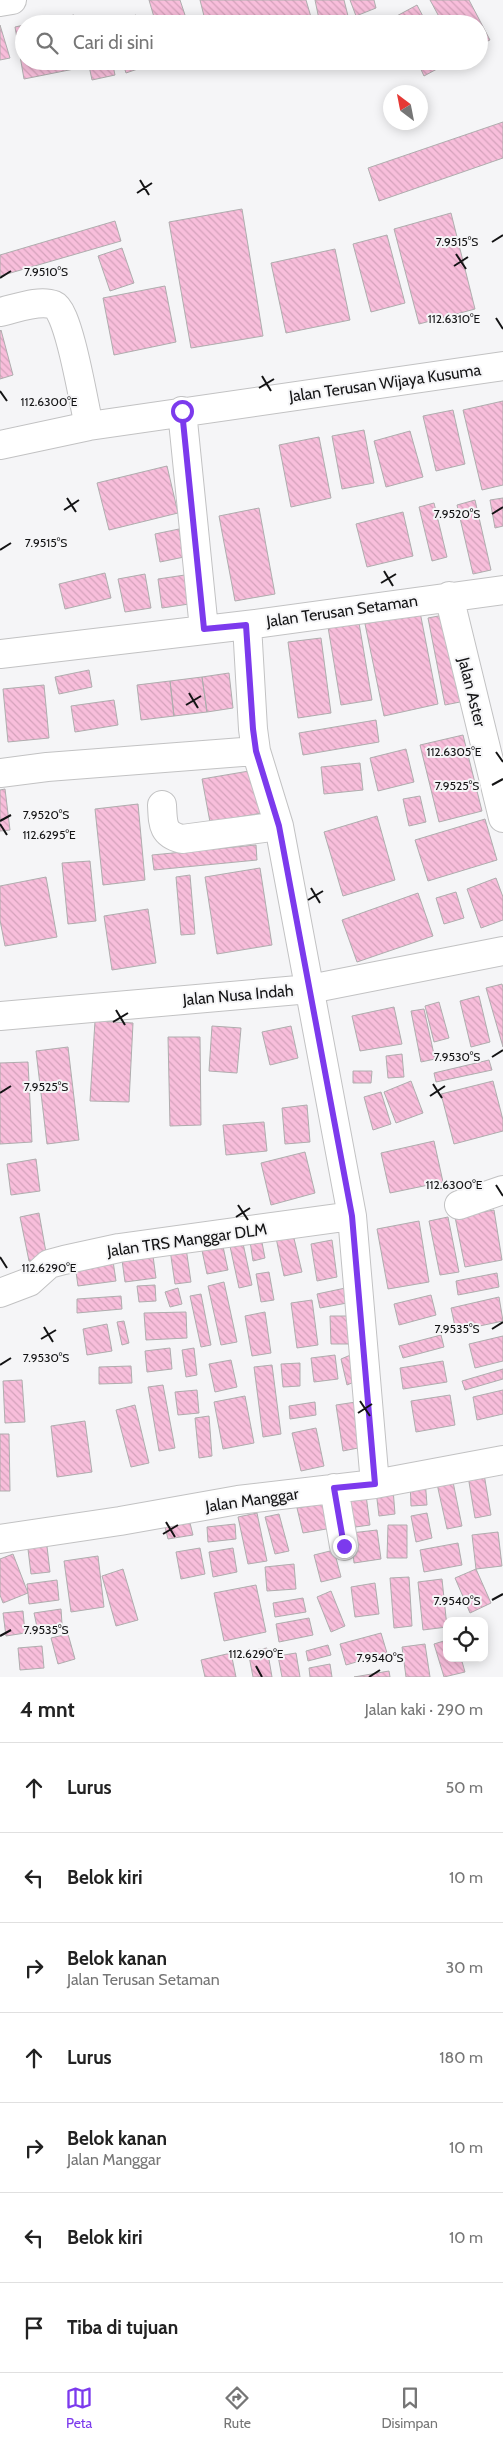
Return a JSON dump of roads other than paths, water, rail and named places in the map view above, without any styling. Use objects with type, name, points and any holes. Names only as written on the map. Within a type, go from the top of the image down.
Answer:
[{"type":"street","points":[[0,2],[12,0]]},
{"type":"street","points":[[0,312],[46,303],[55,305],[60,310],[70,334],[89,426]]},
{"type":"street","name":"Jalan Terusan Wijaya Kusuma","points":[[0,445],[89,426],[182,411],[503,366]]},
{"type":"street","points":[[182,411],[204,629]]},
{"type":"street","name":"Jalan Terusan Setaman","points":[[375,1484],[352,1216],[279,826],[256,751],[246,625],[503,590]]},
{"type":"street","name":"Jalan Aster","points":[[449,596],[503,818]]},
{"type":"street","points":[[0,654],[246,625]]},
{"type":"street","points":[[0,773],[47,767],[256,751]]},
{"type":"street","points":[[162,806],[163,826],[171,836],[182,838],[279,826]]},
{"type":"street","name":"Jalan Nusa Indah","points":[[0,1016],[310,988],[503,951]]},
{"type":"street","points":[[459,1205],[503,1190]]},
{"type":"street","name":"Jalan TRS Manggar DLM","points":[[0,1293],[29,1282],[49,1264],[64,1260],[119,1248],[352,1216]]},
{"type":"street","name":"Jalan Manggar","points":[[0,1539],[120,1521],[238,1500],[375,1484],[503,1460]]},
{"type":"street","points":[[334,1488],[344,1546]]}]
